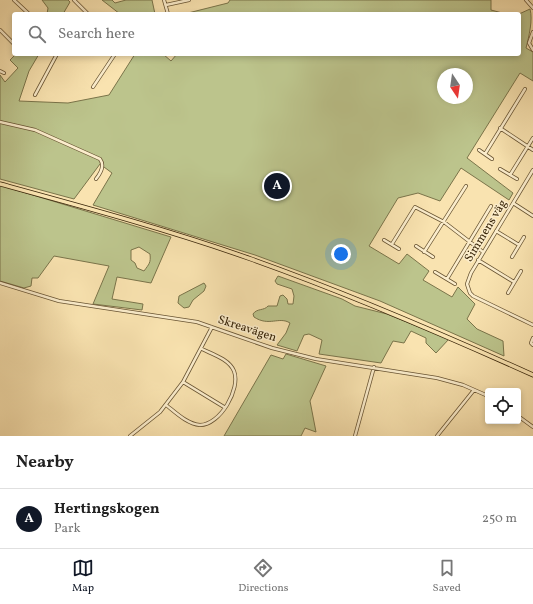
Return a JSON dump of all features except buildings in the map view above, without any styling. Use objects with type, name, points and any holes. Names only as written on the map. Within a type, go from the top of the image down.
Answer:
[{"type":"main road","points":[[0,184],[78,205],[251,259],[370,304],[533,375]]},
{"type":"street","points":[[14,0],[27,12]]},
{"type":"street","points":[[74,0],[84,10]]},
{"type":"street","points":[[164,0],[168,12]]},
{"type":"street","points":[[166,5],[189,0]]},
{"type":"street","points":[[526,0],[533,8]]},
{"type":"street","points":[[0,30],[12,42]]},
{"type":"street","points":[[533,32],[530,40],[533,50]]},
{"type":"street","points":[[34,95],[56,56]]},
{"type":"street","points":[[93,87],[113,56]]},
{"type":"street","points":[[0,71],[4,73]]},
{"type":"street","points":[[485,154],[524,89]]},
{"type":"street","points":[[0,122],[35,130],[100,159],[102,168],[101,174],[96,179]]},
{"type":"street","points":[[500,128],[533,150]]},
{"type":"street","points":[[510,175],[533,138]]},
{"type":"street","points":[[478,150],[492,159]]},
{"type":"street","points":[[500,169],[517,179]]},
{"type":"street","name":"Simmens väg","points":[[533,170],[478,260],[468,278],[467,284],[470,293],[480,300],[533,326]]},
{"type":"street","points":[[530,175],[533,178]]},
{"type":"street","points":[[424,252],[466,186]]},
{"type":"street","points":[[513,203],[533,216]]},
{"type":"street","points":[[447,279],[491,206]]},
{"type":"street","points":[[392,244],[415,208],[444,222],[483,252]]},
{"type":"street","points":[[496,231],[519,245]]},
{"type":"street","points":[[512,256],[524,237]]},
{"type":"street","points":[[384,240],[399,249]]},
{"type":"street","points":[[416,246],[433,257]]},
{"type":"street","points":[[478,260],[514,282]]},
{"type":"street","points":[[508,293],[521,271]]},
{"type":"street","points":[[435,272],[455,284]]},
{"type":"street","name":"Skreavägen","points":[[0,283],[59,301],[172,317],[212,327],[295,354],[437,378],[485,395]]},
{"type":"street","points":[[130,436],[160,412],[166,405],[183,382],[212,327]]},
{"type":"street","points":[[533,338],[531,343],[533,345]]},
{"type":"street","points":[[166,405],[189,422],[200,424],[211,422],[219,415],[234,391],[236,381],[234,370],[228,362],[202,348]]},
{"type":"street","points":[[355,436],[374,367]]},
{"type":"street","points":[[183,382],[224,407]]},
{"type":"street","points":[[437,436],[474,390]]},
{"type":"street","points":[[521,418],[533,427]]},
{"type":"green space","points":[[42,0],[68,0],[70,2],[64,12],[47,12],[48,8]]},
{"type":"green space","points":[[102,0],[112,0],[115,3],[126,0],[152,0],[155,12],[117,12]]},
{"type":"green space","points":[[230,0],[491,0],[491,10],[498,12],[192,12],[228,3]]},
{"type":"green space","points":[[530,9],[531,23],[526,48],[533,52],[533,81],[520,73],[467,158],[513,193],[509,200],[461,168],[440,201],[418,193],[398,198],[369,246],[399,264],[407,254],[429,271],[423,280],[452,297],[458,287],[475,304],[467,319],[477,329],[503,341],[504,356],[380,301],[255,255],[93,205],[112,173],[100,164],[74,199],[0,179],[0,75],[5,82],[18,68],[10,60],[14,56],[38,56],[29,71],[19,101],[68,103],[109,95],[134,56],[165,56],[171,61],[175,56],[521,56],[521,13]]},
{"type":"green space","points":[[0,185],[171,237],[151,283],[117,277],[112,299],[143,304],[142,310],[93,304],[109,266],[54,256],[38,278],[32,278],[31,286],[24,288],[0,281]],"holes":[[[139,247],[150,254],[149,263],[144,271],[137,268],[135,263],[131,260],[131,250]]]},
{"type":"green space","points":[[278,276],[342,299],[355,306],[387,314],[449,339],[436,353],[426,343],[426,338],[411,331],[404,343],[393,341],[381,363],[319,354],[322,340],[309,334],[304,335],[297,351],[277,345],[286,333],[290,323],[286,321],[259,320],[254,317],[253,314],[256,311],[265,309],[268,306],[277,306],[280,296],[283,295],[287,299],[288,304],[293,304],[294,296],[292,289],[277,284],[275,281]]},
{"type":"green space","points":[[204,283],[206,286],[204,291],[193,300],[189,307],[184,308],[178,303],[179,296]]},
{"type":"green space","points":[[286,354],[326,366],[310,401],[316,432],[305,428],[301,436],[224,436],[271,355],[283,359]]},
{"type":"place","name":"Hertingskogen","points":[[277,186]]}]
